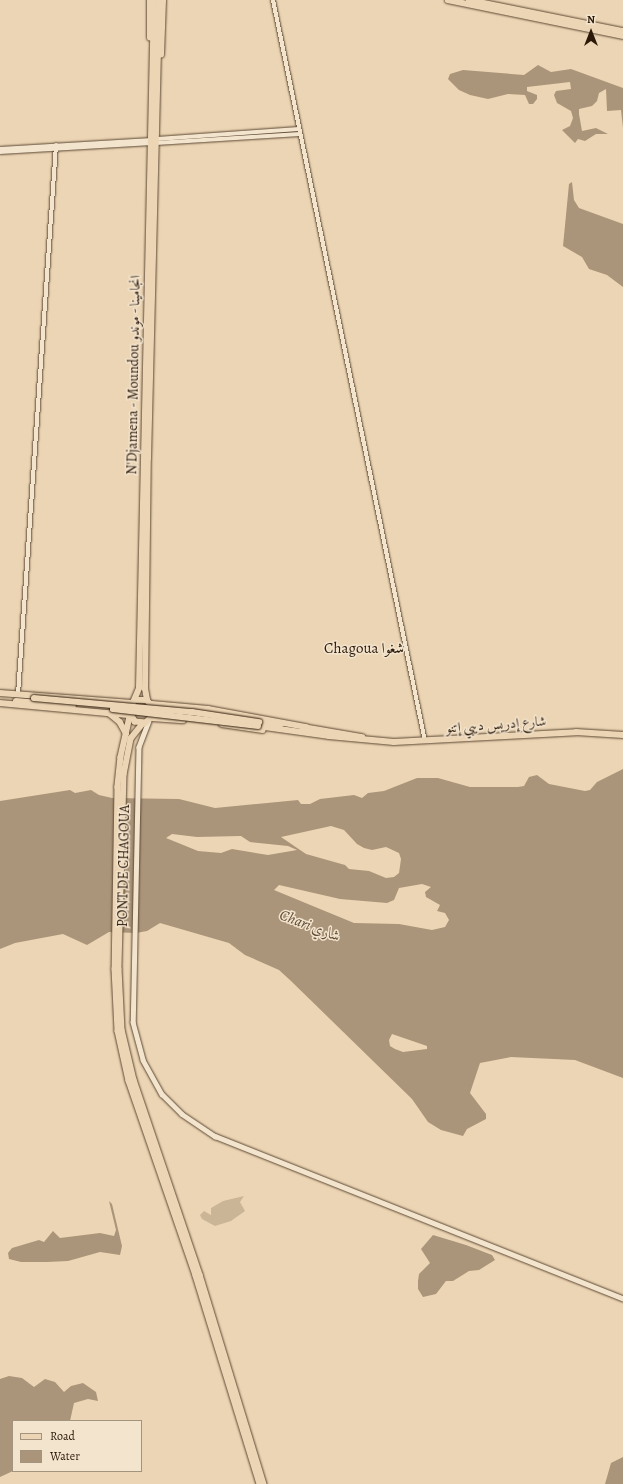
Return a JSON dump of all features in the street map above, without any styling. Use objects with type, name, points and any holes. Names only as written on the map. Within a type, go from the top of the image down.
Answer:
[{"type":"main road","points":[[150,0],[155,69]]},
{"type":"main road","points":[[154,0],[156,50]]},
{"type":"main road","points":[[154,141],[155,69],[159,0]]},
{"type":"main road","points":[[155,69],[162,44],[163,0]]},
{"type":"main road","points":[[448,0],[623,36]]},
{"type":"main road","points":[[469,0],[623,32]]},
{"type":"main road","name":"N'Djamena - Moundou انجامينا - موندو","points":[[150,702],[145,689],[154,141]]},
{"type":"main road","name":"N'Djamena - Moundou انجامينا - موندو","points":[[134,702],[139,688],[154,141]]},
{"type":"main road","points":[[0,694],[150,702],[208,709],[305,730]]},
{"type":"main road","points":[[0,694],[34,701]]},
{"type":"main road","points":[[0,702],[34,701]]},
{"type":"main road","name":"شارع إدريس ديبي إتنو","points":[[34,701],[259,724],[371,740],[425,741],[576,732],[623,735]]},
{"type":"main road","points":[[0,702],[106,712],[130,716],[135,722],[143,724]]},
{"type":"main road","points":[[134,702],[126,733],[121,787],[114,998],[124,1063],[196,1276],[260,1484]]},
{"type":"main road","points":[[150,702],[154,711],[151,720]]},
{"type":"main road","points":[[106,712],[120,722],[126,733]]},
{"type":"main road","points":[[121,787],[128,747],[133,735],[143,724],[151,720],[305,730]]},
{"type":"main road","name":"PONT DE CHAGOUA","points":[[151,720],[139,742],[133,1022],[143,1060],[162,1094],[199,1127],[215,1136],[623,1298]]},
{"type":"main road","points":[[117,942],[119,1006],[128,1062],[200,1275],[264,1484]]},
{"type":"street","points":[[273,0],[425,741]]},
{"type":"street","points":[[0,150],[299,131]]},
{"type":"street","points":[[18,694],[56,147]]},
{"type":"shaded area","points":[[141,701],[148,704],[151,711],[148,718],[141,721],[134,718],[131,711],[134,704]]},
{"type":"shaded area","points":[[244,1196],[240,1202],[245,1211],[231,1221],[215,1226],[202,1219],[200,1215],[204,1211],[211,1215],[211,1208],[223,1201]]},
{"type":"water","points":[[538,65],[551,72],[571,69],[623,88],[623,128],[621,110],[607,111],[606,89],[599,93],[597,101],[592,106],[579,109],[579,114],[582,131],[596,128],[608,134],[596,134],[585,141],[578,139],[575,143],[562,130],[570,126],[573,118],[571,111],[557,103],[554,95],[556,91],[571,89],[570,82],[527,87],[527,91],[537,95],[537,99],[533,104],[529,104],[525,95],[508,94],[488,99],[470,95],[459,90],[448,79],[450,74],[463,70],[524,75]]},
{"type":"water","points":[[572,182],[574,200],[579,208],[623,224],[623,287],[607,275],[589,269],[582,257],[563,246],[569,184]]},
{"type":"water","name":"Chari شاري","points":[[623,769],[623,1078],[575,1060],[511,1057],[480,1063],[470,1093],[486,1114],[486,1119],[467,1129],[463,1136],[441,1130],[428,1122],[412,1099],[279,970],[245,955],[229,943],[160,923],[147,931],[136,933],[109,932],[87,945],[63,934],[15,943],[0,949],[0,801],[70,790],[75,793],[91,790],[99,795],[112,798],[179,799],[215,808],[298,800],[301,804],[310,804],[320,799],[354,795],[362,798],[368,793],[384,791],[417,778],[438,778],[470,787],[518,787],[524,786],[529,777],[537,775],[549,784],[585,791],[590,790],[597,782]],"holes":[[[331,826],[344,830],[357,844],[364,848],[372,850],[386,847],[399,853],[401,859],[399,873],[394,877],[386,878],[369,871],[349,869],[345,865],[306,854],[281,837]],[[172,834],[197,837],[241,836],[250,842],[288,846],[297,850],[268,855],[232,849],[221,853],[198,851],[166,838]],[[422,884],[431,887],[425,892],[426,897],[440,905],[437,911],[445,913],[449,920],[445,927],[432,930],[399,924],[354,923],[274,890],[279,885],[340,899],[387,903],[394,900],[399,888]],[[392,1034],[427,1046],[427,1049],[403,1052],[390,1046],[389,1040]]]},
{"type":"water","points":[[109,1201],[112,1204],[122,1246],[120,1255],[100,1252],[68,1261],[47,1262],[21,1262],[9,1259],[8,1253],[12,1248],[39,1240],[44,1242],[53,1231],[60,1238],[100,1233],[114,1236],[116,1230]]},
{"type":"water","points":[[433,1235],[492,1255],[495,1260],[479,1270],[469,1271],[453,1281],[446,1281],[436,1294],[423,1297],[418,1289],[419,1274],[430,1263],[421,1249]]},
{"type":"water","points":[[9,1376],[22,1378],[34,1387],[45,1379],[55,1382],[64,1392],[71,1386],[83,1383],[96,1392],[98,1401],[88,1399],[74,1403],[70,1420],[12,1420],[12,1471],[0,1477],[0,1379]]},
{"type":"water","points":[[623,1457],[623,1484],[605,1484],[611,1463]]},
{"type":"district","name":"Chagoua شغوا","points":[[364,649]]}]
